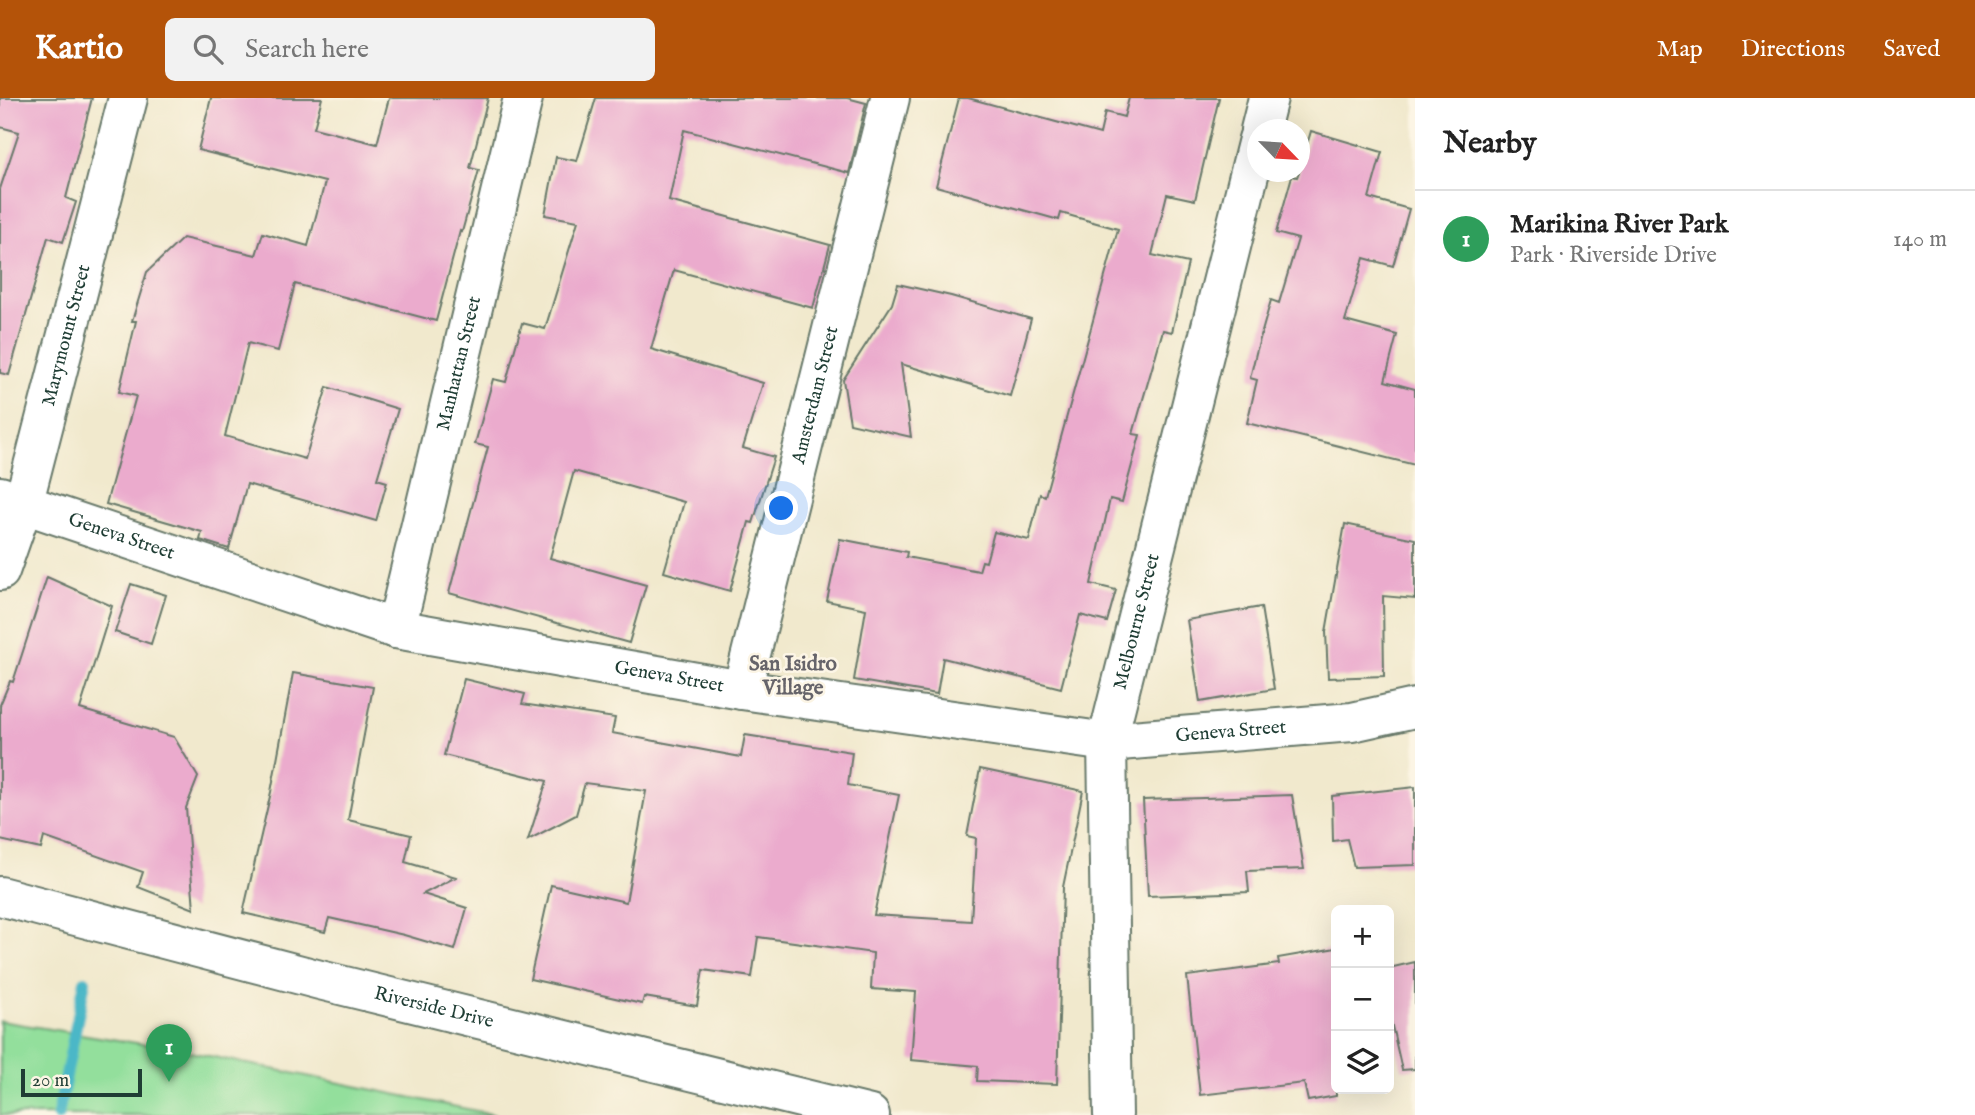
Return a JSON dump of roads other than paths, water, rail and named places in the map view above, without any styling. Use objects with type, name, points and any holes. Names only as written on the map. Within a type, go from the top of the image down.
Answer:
[{"type":"street","name":"Marymount Street","points":[[0,571],[12,501],[128,98]]},
{"type":"street","name":"Manhattan Street","points":[[396,629],[523,98]]},
{"type":"street","name":"Amsterdam Street","points":[[742,691],[890,98]]},
{"type":"street","points":[[1263,119],[1268,98]]},
{"type":"street","name":"Melbourne Street","points":[[1112,1115],[1107,742],[1247,182]]},
{"type":"street","name":"Geneva Street","points":[[12,501],[396,629],[742,691],[1107,742],[1352,722],[1415,708]]},
{"type":"street","name":"Riverside Drive","points":[[0,896],[320,980],[870,1115]]},
{"type":"waterway","points":[[58,1115],[85,981]]},
{"type":"place","name":"Marikina River Park","points":[[169,1082]]},
{"type":"district","name":"San Isidro Village","points":[[793,676]]}]
